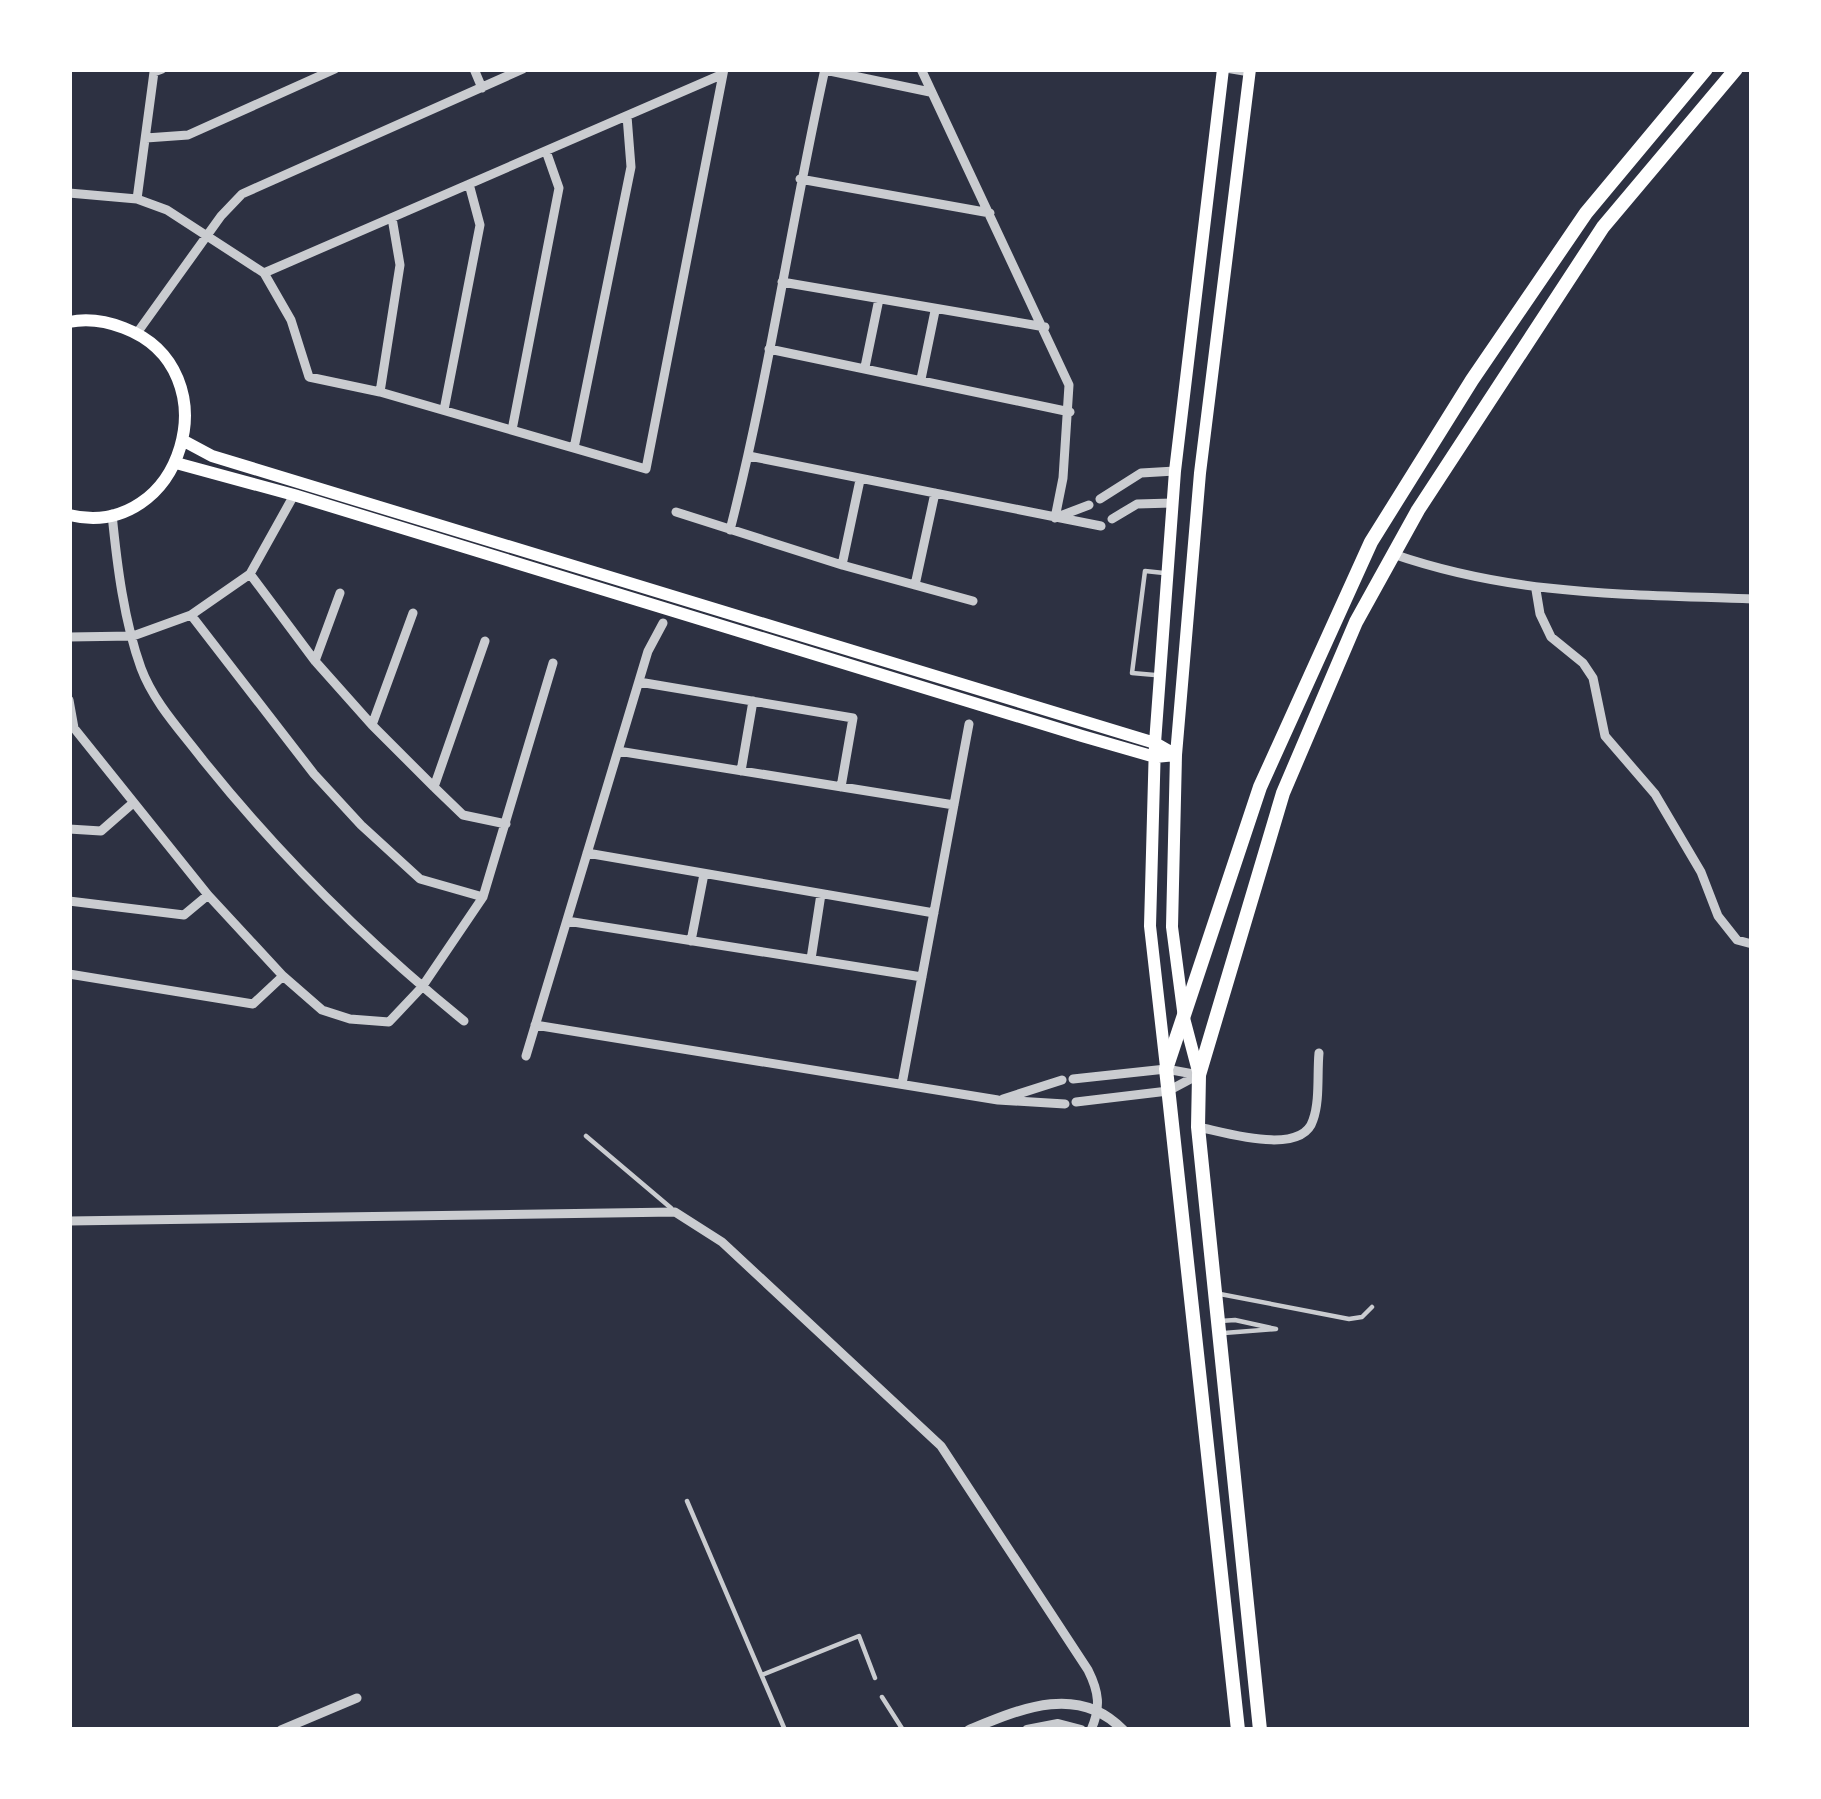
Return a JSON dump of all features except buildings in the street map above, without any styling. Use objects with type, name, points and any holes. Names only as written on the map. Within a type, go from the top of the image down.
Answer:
[{"type":"main road","points":[[1222,69],[1174,471],[1155,750],[1150,926],[1238,1730]]},
{"type":"main road","points":[[1166,1069],[1260,787],[1371,542],[1472,380],[1586,213],[1706,69]]},
{"type":"main road","points":[[1260,1730],[1198,1127],[1199,1075],[1283,793],[1356,622],[1418,510],[1603,227],[1736,69]]},
{"type":"main road","points":[[1199,1075],[1184,1018],[1172,927],[1176,755],[1196,523],[1250,72]]},
{"type":"main road","points":[[69,322],[108,321],[137,333],[159,350],[176,373],[185,400],[184,441],[176,463],[156,490],[112,514],[69,515]]},
{"type":"main road","points":[[184,441],[212,456],[1155,750]]},
{"type":"main road","points":[[176,463],[1176,755]]},
{"type":"main road","points":[[1171,521],[1196,523]]},
{"type":"street","points":[[137,199],[154,72],[162,69]]},
{"type":"street","points":[[146,138],[188,135],[335,69]]},
{"type":"street","points":[[474,69],[482,88]]},
{"type":"street","points":[[137,333],[242,194],[523,69]]},
{"type":"street","points":[[921,69],[1069,386],[1070,412],[1055,518]]},
{"type":"street","points":[[730,530],[749,456],[825,70],[930,92]]},
{"type":"street","points":[[264,273],[724,72]]},
{"type":"street","points":[[69,193],[137,199],[167,210],[264,273],[291,320],[309,377],[380,392],[646,469],[724,72]]},
{"type":"street","points":[[574,448],[631,167],[627,116]]},
{"type":"street","points":[[512,430],[560,188],[546,151]]},
{"type":"street","points":[[800,179],[991,213]]},
{"type":"street","points":[[444,410],[481,225],[469,184]]},
{"type":"street","points":[[380,392],[400,265],[392,218]]},
{"type":"street","points":[[782,282],[1045,327]]},
{"type":"street","points":[[865,367],[879,299]]},
{"type":"street","points":[[921,379],[935,311]]},
{"type":"street","points":[[769,349],[1070,412]]},
{"type":"street","points":[[749,456],[1101,526]]},
{"type":"street","points":[[1100,499],[1141,472],[1174,471]]},
{"type":"street","points":[[842,566],[860,480]]},
{"type":"street","points":[[915,585],[935,493]]},
{"type":"street","points":[[69,637],[133,636],[191,615],[250,574],[295,495]]},
{"type":"street","points":[[1112,519],[1137,504],[1172,503]]},
{"type":"street","points":[[1055,518],[1089,505]]},
{"type":"street","points":[[676,512],[842,566],[973,601]]},
{"type":"street","points":[[112,514],[133,636],[157,700],[248,814],[319,890],[464,1021]]},
{"type":"street","points":[[1394,554],[1449,573],[1536,590],[1752,599]]},
{"type":"street","points":[[250,574],[315,661],[434,787],[463,815],[506,824]]},
{"type":"street","points":[[1536,590],[1551,637],[1583,663],[1593,678],[1605,736],[1655,794],[1701,872],[1718,916],[1737,940],[1752,944]]},
{"type":"street","points":[[315,661],[340,593]]},
{"type":"street","points":[[372,725],[413,613]]},
{"type":"street","points":[[191,615],[314,774],[361,826],[420,879],[483,897]]},
{"type":"street","points":[[526,1056],[648,651],[663,623]]},
{"type":"street","points":[[434,787],[485,641]]},
{"type":"street","points":[[69,700],[74,728],[208,895],[283,976],[322,1010],[350,1019],[389,1022],[422,987],[483,897],[553,663]]},
{"type":"street","points":[[639,682],[853,718],[841,787]]},
{"type":"street","points":[[741,771],[753,701]]},
{"type":"street","points":[[902,1084],[970,724]]},
{"type":"street","points":[[618,751],[954,805]]},
{"type":"street","points":[[69,829],[101,831],[133,803]]},
{"type":"street","points":[[587,853],[934,913]]},
{"type":"street","points":[[691,940],[704,874]]},
{"type":"street","points":[[811,959],[821,894]]},
{"type":"street","points":[[69,902],[184,915],[208,895]]},
{"type":"street","points":[[566,921],[922,977]]},
{"type":"street","points":[[69,974],[253,1004],[283,976]]},
{"type":"street","points":[[535,1025],[998,1100],[1071,1103],[1168,1091],[1199,1075]]},
{"type":"street","points":[[1198,1127],[1258,1139],[1283,1140],[1306,1132],[1313,1120],[1319,1053]]},
{"type":"street","points":[[998,1100],[1068,1079],[1166,1069],[1199,1075]]},
{"type":"street","points":[[69,1221],[675,1212],[722,1242],[941,1446],[1088,1670],[1100,1712],[1091,1730]]},
{"type":"street","points":[[280,1730],[357,1697]]},
{"type":"street","points":[[969,1730],[1040,1703],[1059,1702],[1100,1712],[1123,1730]]},
{"type":"street","points":[[1027,1730],[1058,1724],[1082,1730]]},
{"type":"lane","points":[[1222,69],[1250,72]]},
{"type":"lane","points":[[1160,676],[1132,673],[1145,571],[1167,573]]},
{"type":"lane","points":[[586,1136],[675,1212]]},
{"type":"lane","points":[[1214,1293],[1349,1319],[1362,1317],[1372,1307]]},
{"type":"lane","points":[[1234,1320],[1276,1329],[1218,1328],[1234,1320]]},
{"type":"lane","points":[[687,1501],[785,1730]]},
{"type":"lane","points":[[762,1675],[859,1636],[875,1678]]},
{"type":"lane","points":[[882,1697],[903,1730]]}]
